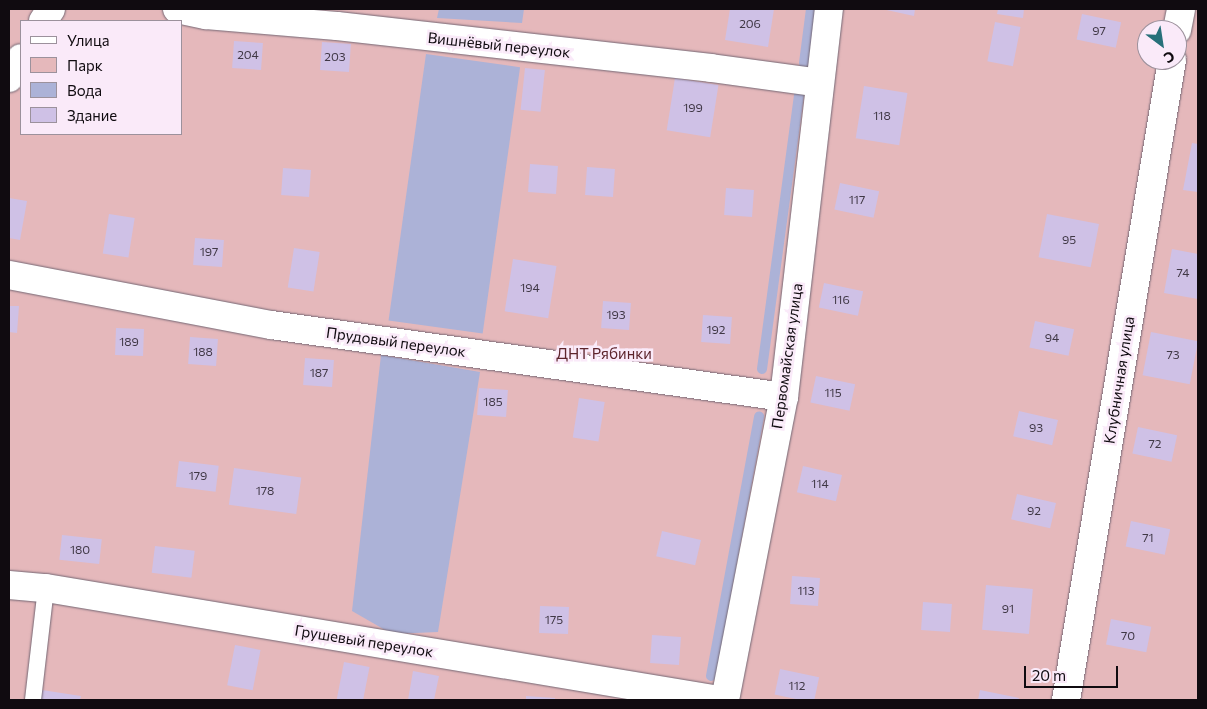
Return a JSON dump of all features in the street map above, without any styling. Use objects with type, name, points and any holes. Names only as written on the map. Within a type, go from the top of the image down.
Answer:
[{"type":"street","points":[[45,20],[51,9]]},
{"type":"street","name":"Вишнёвый переулок","points":[[177,9],[206,15],[337,26],[711,68],[820,84]]},
{"type":"street","name":"Первомайская улица","points":[[725,700],[784,397],[829,9]]},
{"type":"street","points":[[9,78],[20,60]]},
{"type":"street","name":"Клубничная улица","points":[[1066,700],[1170,70]]},
{"type":"street","name":"Прудовый переулок","points":[[9,275],[271,325],[784,397]]},
{"type":"street","name":"Грушевый переулок","points":[[9,585],[46,588],[718,700]]},
{"type":"lane","points":[[33,700],[46,588]]},
{"type":"green space","name":"ДНТ Рябинки","points":[[9,9],[1198,9],[1198,700],[9,700]]},
{"type":"water","points":[[439,9],[524,9],[522,23],[437,18]]},
{"type":"water","points":[[426,54],[520,67],[483,334],[389,320]]},
{"type":"water","points":[[381,355],[480,372],[438,632],[392,634],[352,611]]},
{"type":"building","points":[[730,9],[774,9],[768,47],[725,40]]},
{"type":"building","points":[[882,9],[915,9],[914,16]]},
{"type":"building","points":[[998,9],[1024,9],[1023,18],[997,14]]},
{"type":"building","points":[[1082,14],[1121,22],[1116,48],[1077,39]]},
{"type":"building","points":[[995,22],[1021,27],[1013,66],[987,61]]},
{"type":"building","points":[[234,41],[263,43],[261,70],[232,68]]},
{"type":"building","points":[[322,42],[351,44],[349,72],[320,70]]},
{"type":"building","points":[[525,68],[545,70],[541,112],[521,110]]},
{"type":"building","points":[[675,78],[718,85],[710,137],[667,130]]},
{"type":"building","points":[[864,86],[907,93],[899,145],[856,138]]},
{"type":"building","points":[[1192,143],[1198,144],[1198,192],[1183,190]]},
{"type":"building","points":[[530,164],[558,166],[556,194],[528,192]]},
{"type":"building","points":[[587,167],[615,169],[613,197],[585,195]]},
{"type":"building","points":[[283,168],[311,170],[309,197],[281,195]]},
{"type":"building","points":[[840,183],[879,191],[874,218],[834,209]]},
{"type":"building","points":[[726,188],[754,190],[752,217],[724,215]]},
{"type":"building","points":[[9,198],[27,201],[20,240],[9,238]]},
{"type":"building","points":[[109,214],[135,218],[128,258],[103,254]]},
{"type":"building","points":[[1047,214],[1099,224],[1091,267],[1039,257]]},
{"type":"building","points":[[195,238],[224,240],[222,267],[193,265]]},
{"type":"building","points":[[294,248],[320,252],[313,292],[288,288]]},
{"type":"building","points":[[1172,249],[1198,254],[1198,299],[1164,293]]},
{"type":"building","points":[[513,259],[556,266],[548,318],[505,311]]},
{"type":"building","points":[[824,283],[863,291],[858,316],[819,307]]},
{"type":"building","points":[[603,301],[631,303],[629,330],[601,328]]},
{"type":"building","points":[[9,306],[19,306],[17,333],[9,332]]},
{"type":"building","points":[[703,315],[732,317],[730,344],[701,342]]},
{"type":"building","points":[[1035,321],[1074,329],[1069,356],[1029,347]]},
{"type":"building","points":[[116,328],[144,329],[143,356],[115,355]]},
{"type":"building","points":[[1151,332],[1198,341],[1190,384],[1143,375]]},
{"type":"building","points":[[190,337],[218,339],[216,366],[188,364]]},
{"type":"building","points":[[305,358],[334,360],[332,387],[303,385]]},
{"type":"building","points":[[816,376],[855,384],[850,411],[810,402]]},
{"type":"building","points":[[479,388],[508,390],[506,417],[477,415]]},
{"type":"building","points":[[579,398],[605,402],[598,442],[573,438]]},
{"type":"building","points":[[1019,411],[1058,420],[1052,445],[1013,436]]},
{"type":"building","points":[[1138,427],[1177,435],[1172,462],[1132,453]]},
{"type":"building","points":[[179,461],[219,466],[216,492],[176,487]]},
{"type":"building","points":[[803,466],[842,475],[836,501],[797,492]]},
{"type":"building","points":[[234,468],[301,477],[296,514],[229,505]]},
{"type":"building","points":[[1017,494],[1056,503],[1050,528],[1011,519]]},
{"type":"building","points":[[1131,521],[1170,529],[1165,555],[1126,546]]},
{"type":"building","points":[[662,531],[701,540],[695,565],[656,556]]},
{"type":"building","points":[[62,535],[102,539],[99,564],[59,560]]},
{"type":"building","points":[[155,546],[195,551],[191,578],[152,573]]},
{"type":"building","points":[[792,576],[820,578],[818,606],[790,604]]},
{"type":"building","points":[[986,585],[1033,589],[1029,634],[982,630]]},
{"type":"building","points":[[923,602],[952,604],[950,632],[921,630]]},
{"type":"building","points":[[540,606],[569,607],[568,634],[539,633]]},
{"type":"building","points":[[1111,619],[1151,627],[1146,652],[1106,645]]},
{"type":"building","points":[[652,635],[681,637],[679,665],[650,663]]},
{"type":"building","points":[[235,645],[261,650],[253,690],[227,685]]},
{"type":"building","points":[[344,662],[370,667],[363,700],[337,699]]},
{"type":"building","points":[[780,669],[819,677],[814,700],[801,700],[775,694]]},
{"type":"building","points":[[413,671],[439,676],[434,700],[408,700]]},
{"type":"building","points":[[42,690],[81,696],[80,700],[40,700]]},
{"type":"building","points":[[980,690],[1019,698],[1018,700],[978,700]]},
{"type":"building","points":[[526,696],[555,698],[555,700],[526,700]]},
{"type":"waterway","points":[[804,63],[811,9]]},
{"type":"waterway","points":[[762,369],[799,95]]},
{"type":"waterway","points":[[711,676],[759,416]]}]
